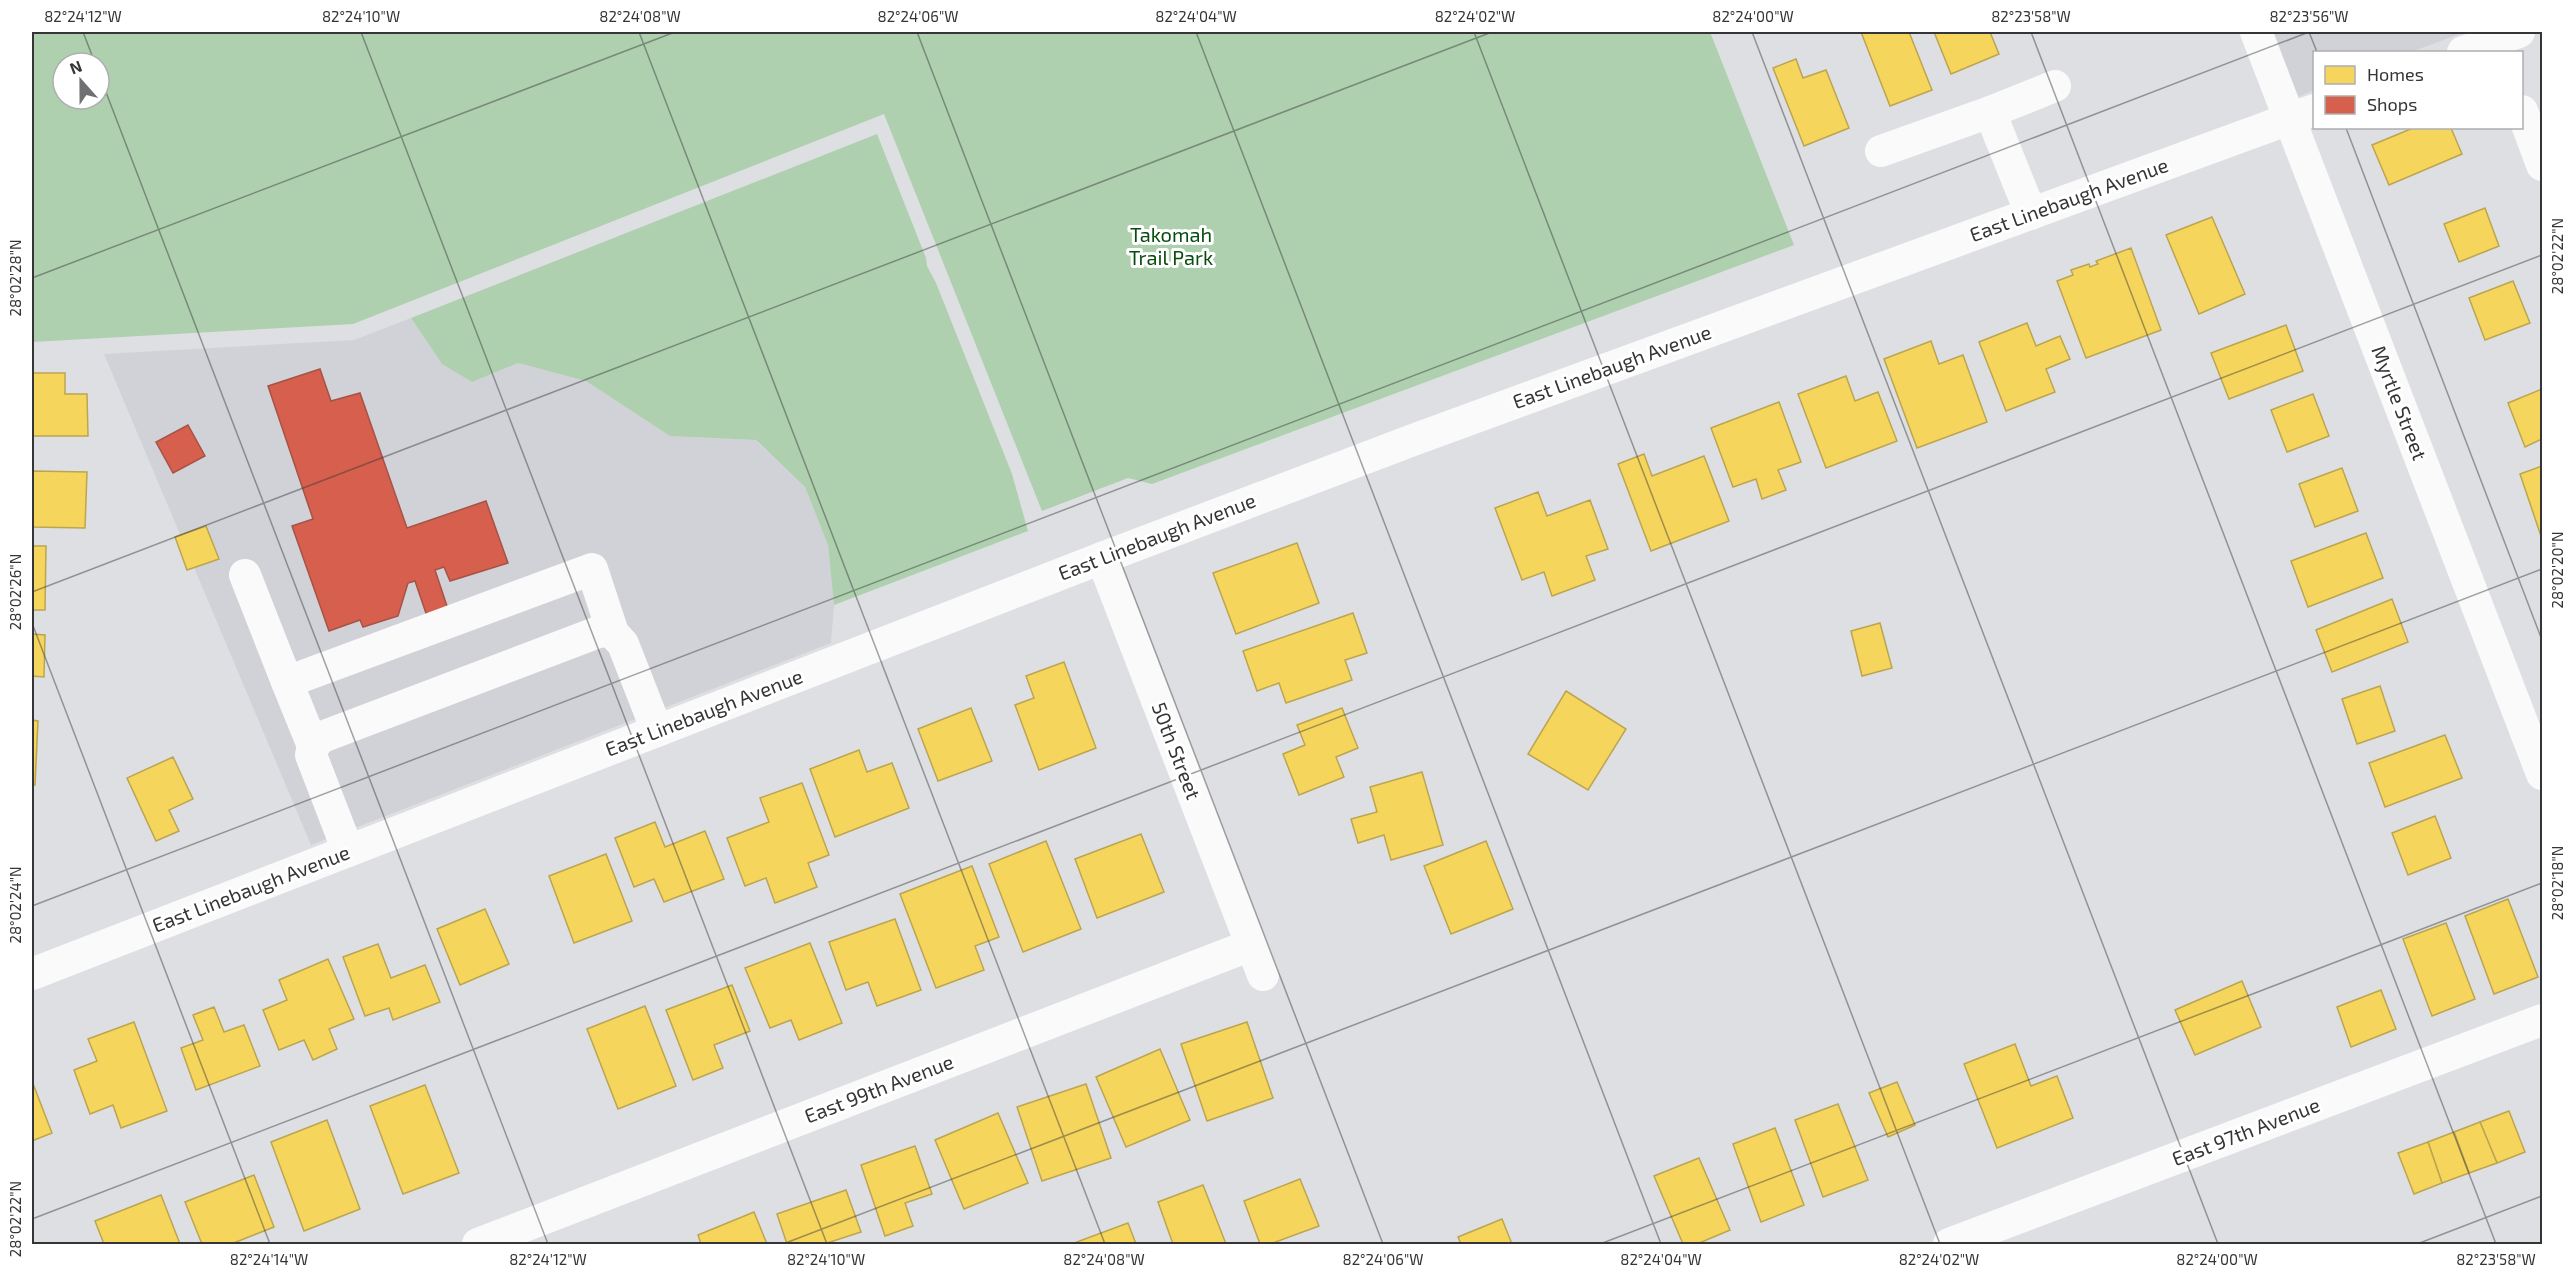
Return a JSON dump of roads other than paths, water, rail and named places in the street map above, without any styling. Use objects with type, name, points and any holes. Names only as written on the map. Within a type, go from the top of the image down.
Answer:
[{"type":"street","name":"Myrtle Street","points":[[2256,32],[2302,115],[2542,774]]},
{"type":"street","points":[[2466,51],[2502,39]]},
{"type":"street","points":[[1881,151],[2055,87]]},
{"type":"street","points":[[1989,112],[2031,214]]},
{"type":"street","name":"East Linebaugh Avenue","points":[[32,974],[1102,558],[1424,436],[2302,115]]},
{"type":"street","points":[[2530,115],[2542,165]]},
{"type":"street","name":"50th Street","points":[[1102,558],[1251,945]]},
{"type":"street","points":[[287,682],[592,569],[613,633],[623,644],[657,731]]},
{"type":"street","points":[[245,575],[313,746]]},
{"type":"street","points":[[348,851],[310,755],[313,746],[322,737],[601,631],[613,633]]},
{"type":"street","points":[[1251,945],[1263,975]]},
{"type":"street","name":"East 99th Avenue","points":[[478,1245],[1251,945]]},
{"type":"street","name":"East 97th Avenue","points":[[1949,1245],[2542,1020]]},
{"type":"park label","name":"Takomah Trail Park","points":[[1171,246]]}]
